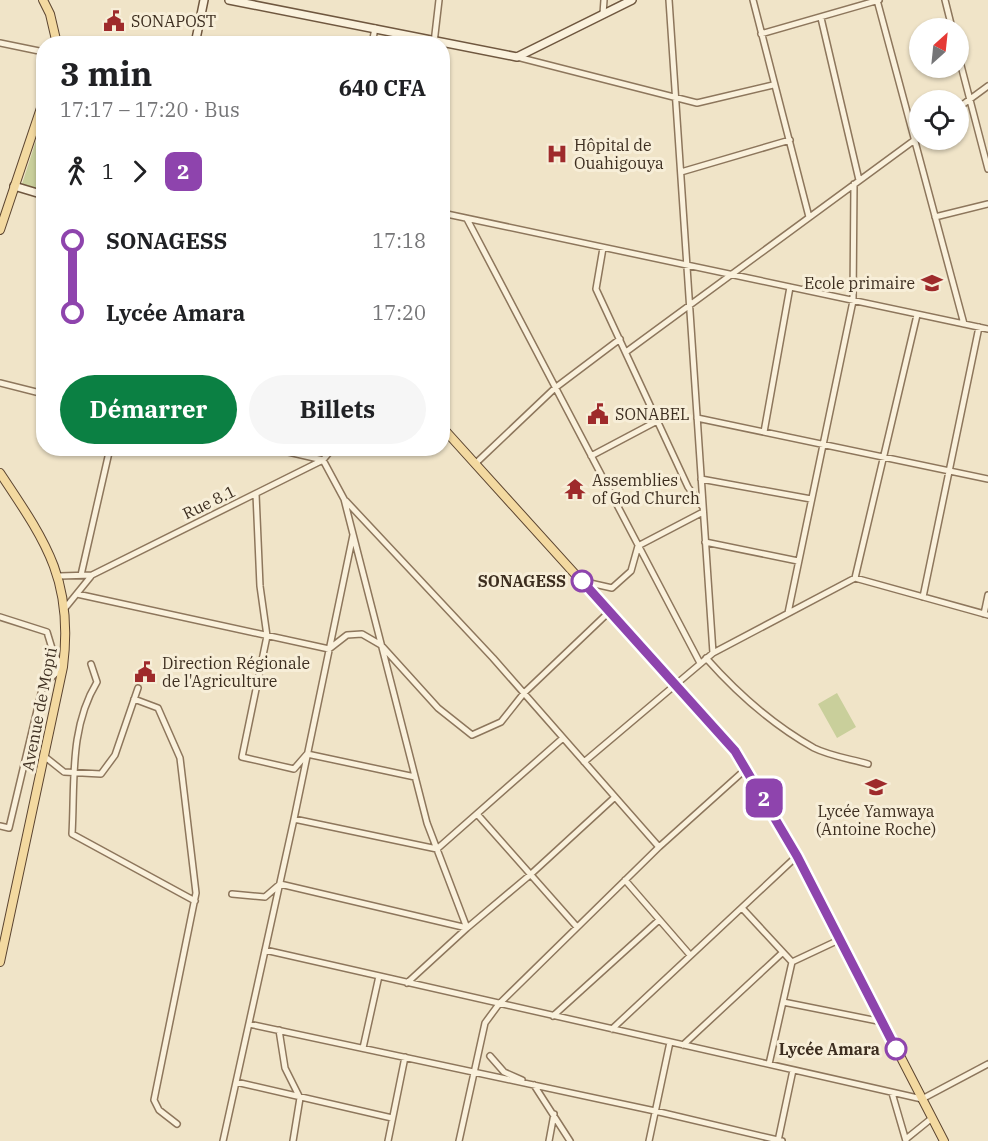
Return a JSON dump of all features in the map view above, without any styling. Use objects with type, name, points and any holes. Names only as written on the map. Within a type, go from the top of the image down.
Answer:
[{"type":"main road","points":[[43,0],[50,14],[55,36]]},
{"type":"main road","points":[[197,36],[204,0]]},
{"type":"main road","points":[[229,0],[411,36]]},
{"type":"main road","points":[[450,44],[517,57],[632,0]]},
{"type":"main road","points":[[0,230],[36,122]]},
{"type":"main road","points":[[14,186],[36,193]]},
{"type":"main road","points":[[450,436],[723,735],[747,768],[841,939],[944,1141]]},
{"type":"main road","name":"Avenue de Mopti","points":[[0,473],[41,535],[60,576],[68,634],[0,962]]},
{"type":"street","points":[[435,36],[439,0]]},
{"type":"street","points":[[603,14],[604,0]]},
{"type":"street","points":[[669,0],[712,653]]},
{"type":"street","points":[[753,0],[808,217]]},
{"type":"street","points":[[761,34],[879,0],[909,109]]},
{"type":"street","points":[[945,0],[950,18]]},
{"type":"street","points":[[788,613],[853,301],[857,182],[821,18]]},
{"type":"street","points":[[374,36],[375,28]]},
{"type":"street","points":[[0,43],[36,50]]},
{"type":"street","points":[[517,57],[677,99],[697,102],[773,85]]},
{"type":"street","points":[[964,78],[988,169]]},
{"type":"street","points":[[970,99],[988,86]]},
{"type":"street","points":[[681,172],[790,140]]},
{"type":"street","points":[[626,352],[909,144]]},
{"type":"street","points":[[920,150],[964,324]]},
{"type":"street","points":[[935,217],[988,204]]},
{"type":"street","points":[[450,215],[988,329]]},
{"type":"street","points":[[467,219],[700,663]]},
{"type":"street","points":[[603,248],[596,289],[659,420],[688,487],[703,509]]},
{"type":"street","points":[[764,432],[790,287]]},
{"type":"street","points":[[855,578],[917,315]]},
{"type":"street","points":[[923,597],[979,327]]},
{"type":"street","points":[[476,464],[555,388],[620,339]]},
{"type":"street","points":[[0,383],[36,392]]},
{"type":"street","points":[[697,418],[988,479]]},
{"type":"street","points":[[591,456],[659,420]]},
{"type":"street","points":[[81,575],[108,456]]},
{"type":"street","points":[[306,456],[323,460],[344,500],[427,823],[467,928]]},
{"type":"street","name":"Rue 8.1","points":[[66,607],[92,575],[323,460],[326,456]]},
{"type":"street","points":[[701,479],[811,499]]},
{"type":"street","points":[[256,494],[260,586],[267,636],[242,757],[294,769],[307,754]]},
{"type":"street","points":[[344,500],[524,693],[659,847]]},
{"type":"street","points":[[581,580],[612,588],[632,571],[638,546],[703,509]]},
{"type":"street","points":[[223,1141],[294,819],[353,534]]},
{"type":"street","points":[[705,542],[798,561]]},
{"type":"street","name":"Rue 8.1","points":[[60,576],[92,575]]},
{"type":"street","points":[[584,762],[712,653],[855,578],[986,614],[988,595]]},
{"type":"street","points":[[77,594],[329,650]]},
{"type":"street","points":[[329,650],[347,634],[362,634],[381,645],[438,708],[472,735],[501,722],[524,693],[609,612]]},
{"type":"street","points":[[0,617],[47,632],[54,655],[63,666],[43,685],[9,828],[0,826]]},
{"type":"street","points":[[706,658],[736,692],[790,732],[816,749],[868,764]]},
{"type":"street","points":[[91,664],[97,682],[85,702],[73,773],[75,786],[72,834],[195,900]]},
{"type":"street","points":[[44,756],[57,768],[73,773],[101,774],[115,755],[138,688]]},
{"type":"street","points":[[134,699],[158,708],[180,758],[193,853],[195,900],[154,1100],[159,1110],[177,1124]]},
{"type":"street","points":[[437,849],[563,738]]},
{"type":"street","points":[[307,754],[415,777]]},
{"type":"street","points":[[459,1141],[485,1023],[499,1004],[659,847],[747,768]]},
{"type":"street","points":[[407,983],[615,797]]},
{"type":"street","points":[[477,814],[578,927]]},
{"type":"street","points":[[294,819],[437,849]]},
{"type":"street","points":[[612,1029],[797,856]]},
{"type":"street","points":[[625,880],[690,955]]},
{"type":"street","points":[[232,894],[265,897],[280,884]]},
{"type":"street","points":[[280,884],[467,928]]},
{"type":"street","points":[[742,908],[792,962]]},
{"type":"street","points":[[554,1016],[659,920]]},
{"type":"street","points":[[792,962],[841,939]]},
{"type":"street","points":[[265,950],[922,1099],[988,1064]]},
{"type":"street","points":[[683,1045],[782,953]]},
{"type":"street","points":[[769,1064],[792,962]]},
{"type":"street","points":[[363,1048],[379,976]]},
{"type":"street","points":[[783,1002],[883,1022]]},
{"type":"street","points":[[249,1024],[656,1111],[779,1141],[793,1070]]},
{"type":"street","points":[[279,1029],[285,1068],[300,1098],[293,1141]]},
{"type":"street","points":[[649,1141],[670,1042]]},
{"type":"street","points":[[490,1056],[504,1072],[535,1085],[570,1141]]},
{"type":"street","points":[[388,1141],[405,1057]]},
{"type":"street","points":[[236,1082],[392,1118]]},
{"type":"street","points":[[892,1093],[906,1140],[932,1118]]},
{"type":"street","points":[[549,1141],[554,1114]]},
{"type":"green space","points":[[36,141],[36,188],[22,184]]},
{"type":"green space","points":[[837,693],[856,727],[837,738],[818,704]]},
{"type":"bus line","name":"2","points":[[582,581],[723,735],[747,768],[797,856],[896,1049]]},
{"type":"place","name":"SONAPOST","points":[[114,21]]},
{"type":"place","name":"Hôpital de Ouahigouya","points":[[557,154]]},
{"type":"place","name":"Ecole primaire","points":[[932,283]]},
{"type":"place","name":"SONABEL","points":[[598,414]]},
{"type":"place","name":"Assemblies of God Church","points":[[575,489]]},
{"type":"place","name":"SONAGESS","points":[[582,581]]},
{"type":"place","name":"Direction Régionale de l'Agriculture","points":[[145,672]]},
{"type":"place","name":"Lycée Yamwaya (Antoine Roche)","points":[[876,787]]},
{"type":"place","name":"Lycée Amara","points":[[896,1049]]}]
